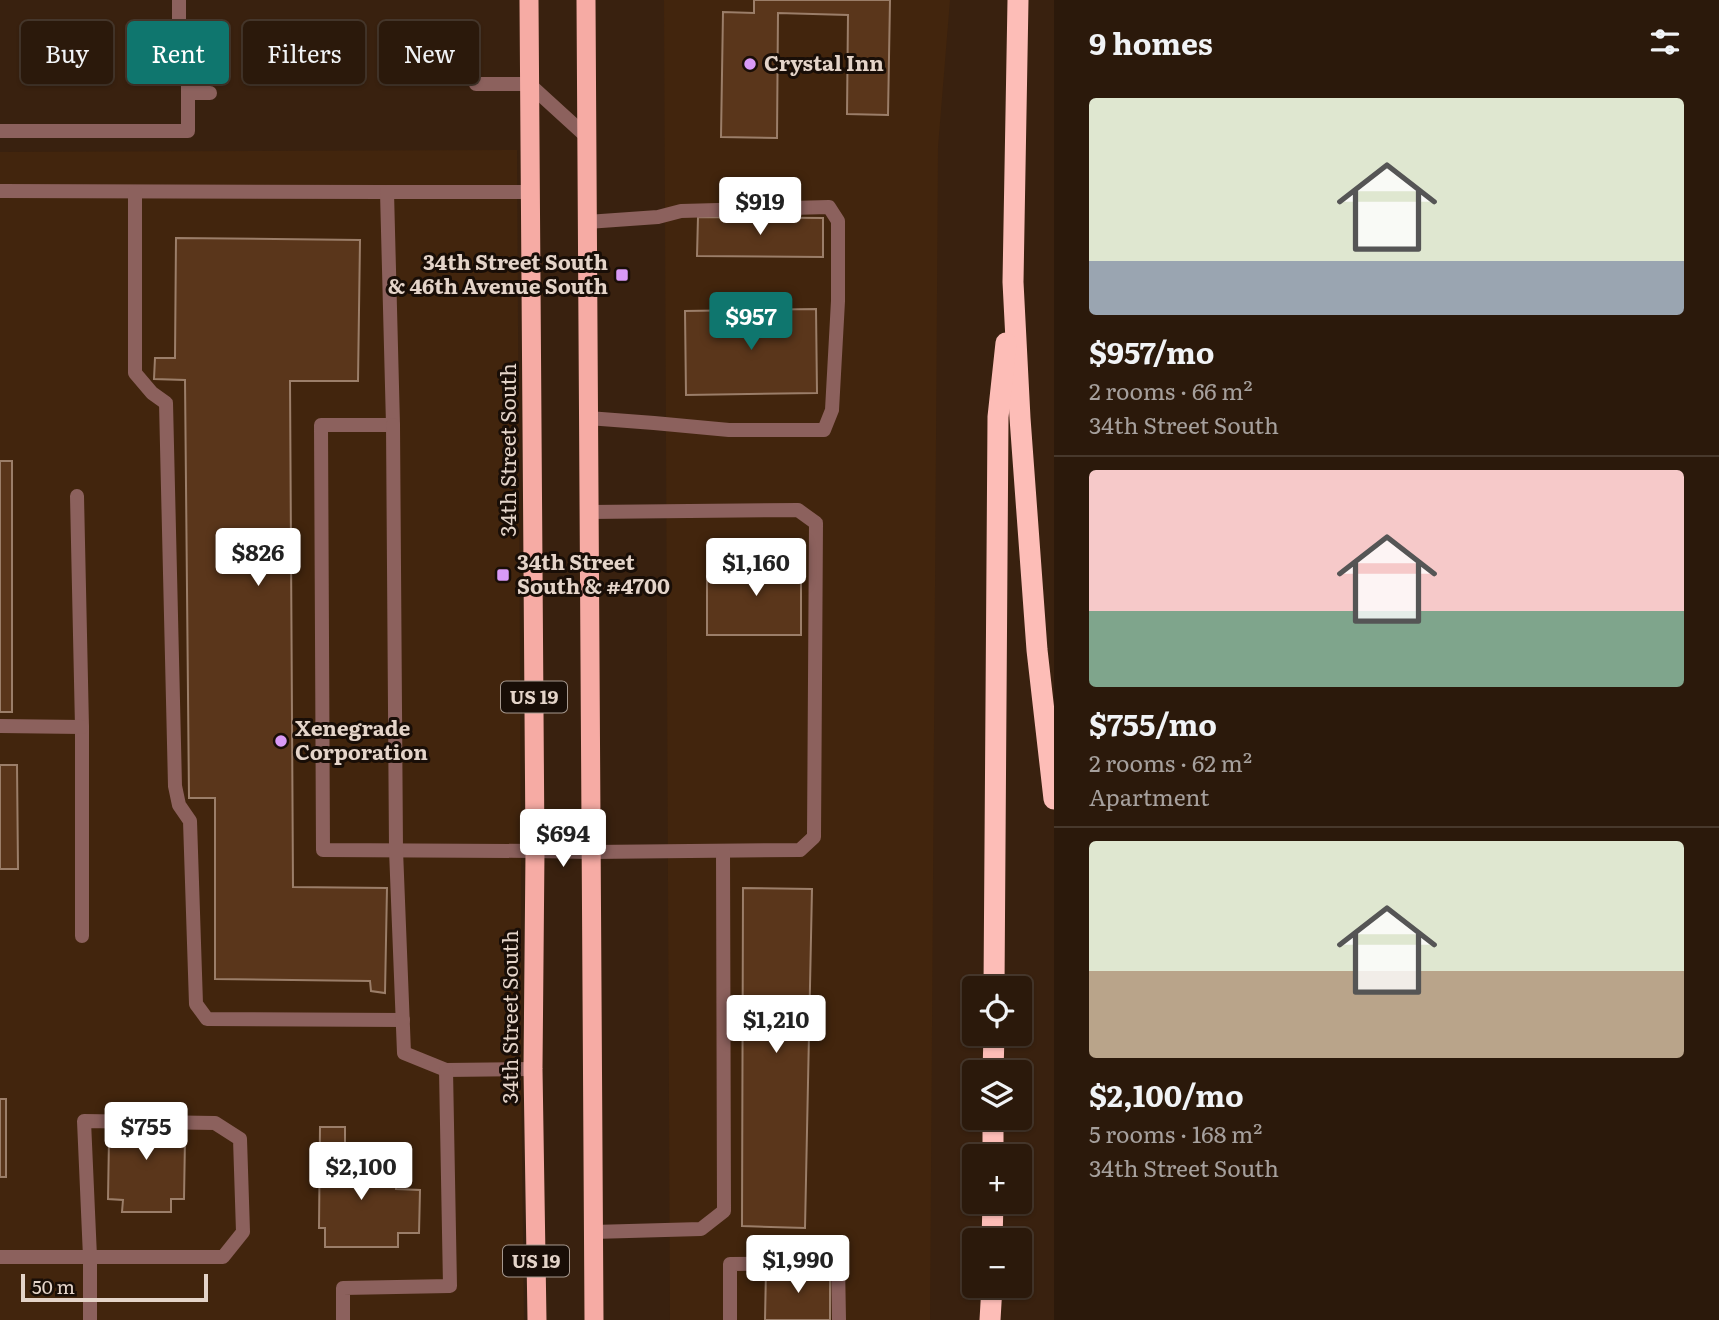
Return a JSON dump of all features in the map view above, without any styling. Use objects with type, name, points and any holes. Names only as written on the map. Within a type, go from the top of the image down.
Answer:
[{"type":"highway","name":"34th Street South","points":[[529,0],[537,1320]]},
{"type":"highway","name":"US 19","points":[[586,0],[594,1320]]},
{"type":"highway","points":[[1018,0],[1013,282],[1037,650],[1054,799]]},
{"type":"highway","points":[[994,976],[998,417],[1013,282]]},
{"type":"highway","points":[[990,1320],[991,1298]]},
{"type":"street","points":[[179,0],[179,21]]},
{"type":"street","points":[[0,131],[188,131],[188,84]]},
{"type":"street","points":[[190,84],[210,93]]},
{"type":"street","points":[[479,84],[529,84],[586,136]]},
{"type":"street","points":[[0,191],[530,192]]},
{"type":"street","points":[[135,191],[135,373],[152,393],[166,403],[175,786],[179,805],[190,821],[196,1004],[207,1019],[403,1020]]},
{"type":"street","points":[[387,192],[393,425],[396,850],[404,1054],[446,1070],[534,1069]]},
{"type":"street","points":[[587,222],[658,217],[681,212],[829,207],[838,222],[838,301],[832,410],[824,430],[729,430],[588,418]]},
{"type":"street","points":[[393,425],[321,425],[323,850],[800,850],[814,837],[816,523],[797,510],[589,512]]},
{"type":"street","points":[[77,496],[82,727],[82,936]]},
{"type":"street","points":[[0,726],[82,727]]},
{"type":"street","points":[[593,1232],[701,1229],[724,1211],[723,851]]},
{"type":"street","points":[[343,1320],[344,1288],[450,1286],[446,1070]]},
{"type":"street","points":[[0,1257],[90,1257],[223,1256],[243,1232],[240,1139],[215,1123],[84,1121],[90,1257],[90,1320]]},
{"type":"street","points":[[730,1320],[730,1264],[838,1263],[839,1320]]},
{"type":"shaded area","points":[[664,0],[950,0],[938,147],[930,1320],[670,1320]]},
{"type":"shaded area","points":[[517,150],[524,1320],[0,1320],[0,152]]},
{"type":"building","name":"Crystal Inn","points":[[754,0],[890,0],[888,115],[847,114],[848,15],[778,13],[777,138],[721,137],[723,12],[754,13]]},
{"type":"building","points":[[698,217],[823,218],[823,257],[697,256]]},
{"type":"building","points":[[176,238],[360,240],[358,381],[290,381],[293,887],[387,888],[385,993],[371,991],[370,981],[215,979],[215,798],[189,798],[185,380],[154,379],[155,358],[175,358]]},
{"type":"building","points":[[816,309],[817,393],[686,395],[685,311]]},
{"type":"building","points":[[0,461],[12,461],[12,712],[0,712]]},
{"type":"building","points":[[726,557],[801,557],[801,635],[707,635],[707,576],[726,576]]},
{"type":"building","points":[[0,765],[17,765],[18,869],[0,869]]},
{"type":"building","points":[[743,888],[812,889],[805,1228],[742,1226]]},
{"type":"building","points":[[0,1099],[6,1099],[6,1177],[0,1177]]},
{"type":"building","points":[[122,1106],[169,1107],[169,1138],[185,1138],[184,1199],[171,1199],[171,1212],[122,1212],[123,1200],[108,1199],[109,1138],[122,1139]]},
{"type":"building","points":[[320,1127],[345,1127],[345,1177],[396,1178],[396,1189],[420,1190],[419,1233],[398,1233],[398,1247],[325,1247],[325,1228],[319,1228]]},
{"type":"building","points":[[766,1269],[830,1270],[830,1320],[765,1320]]},
{"type":"place","name":"Crystal Inn","points":[[750,64]]},
{"type":"place","name":"34th Street South & 46th Avenue South","points":[[622,275]]},
{"type":"place","name":"34th Street South & #4700","points":[[503,575]]},
{"type":"place","name":"Xenegrade Corporation","points":[[281,741]]}]
